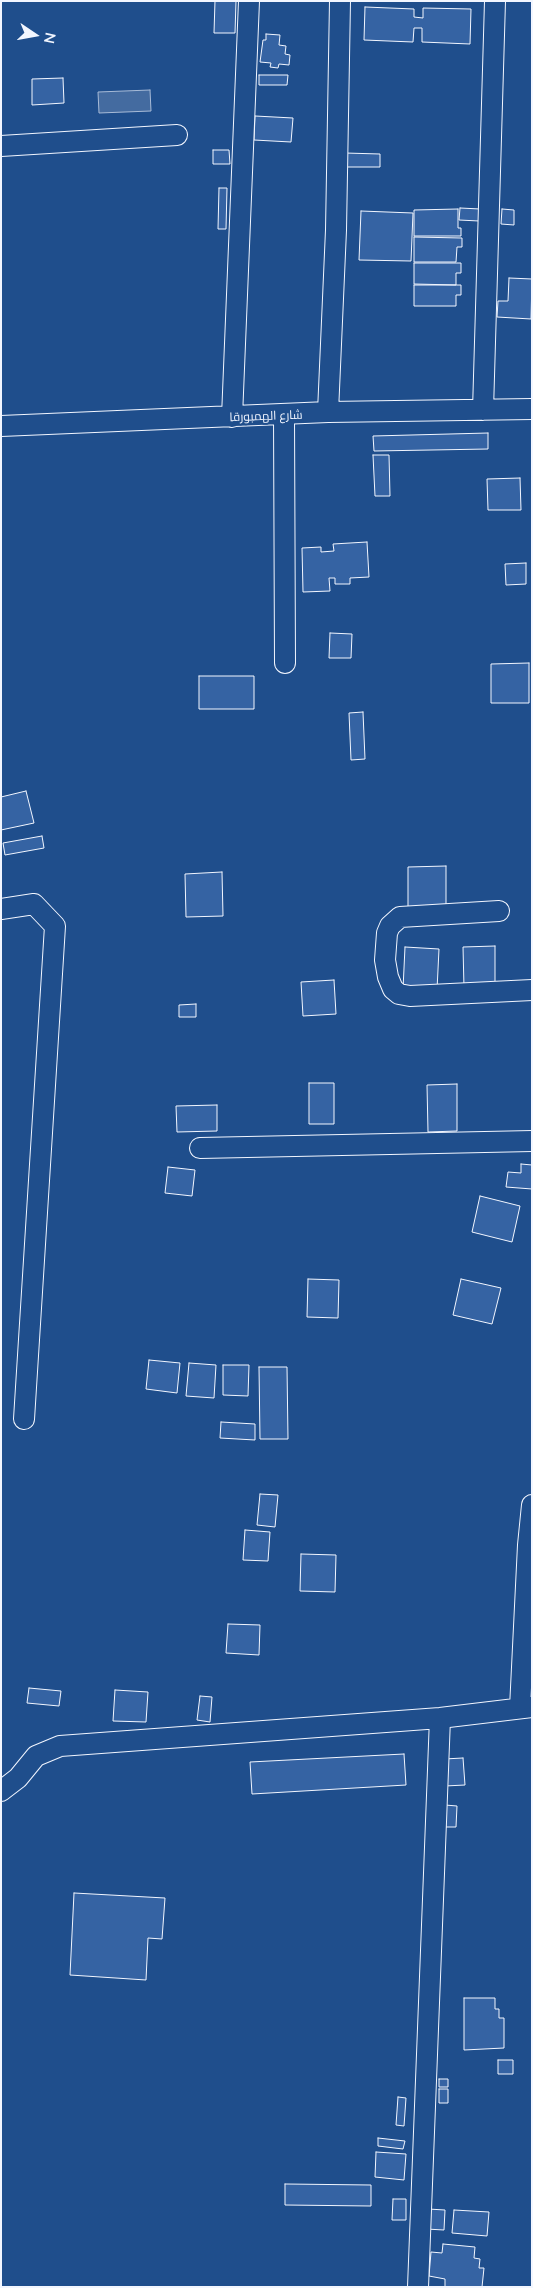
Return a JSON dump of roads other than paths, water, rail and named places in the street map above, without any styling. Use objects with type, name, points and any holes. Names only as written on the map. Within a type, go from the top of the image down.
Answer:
[{"type":"street","points":[[232,417],[249,1]]},
{"type":"street","points":[[328,412],[336,230],[340,1]]},
{"type":"street","points":[[483,410],[495,1]]},
{"type":"street","points":[[1,146],[178,135]]},
{"type":"street","name":"شارع الهمبورقا","points":[[1,426],[284,416],[328,412],[532,409]]},
{"type":"street","points":[[284,416],[285,663]]},
{"type":"street","points":[[1,909],[34,904],[55,926],[24,1419]]},
{"type":"street","points":[[499,911],[400,917],[390,926],[387,933],[385,960],[388,977],[393,989],[399,994],[410,996],[532,990]]},
{"type":"street","points":[[200,1148],[532,1141]]},
{"type":"street","points":[[1,1791],[18,1778],[36,1756],[60,1746],[440,1718],[526,1708],[532,1505]]},
{"type":"street","points":[[418,2287],[440,1718]]},
{"type":"water","points":[[150,90],[151,111],[99,113],[98,92]]}]
